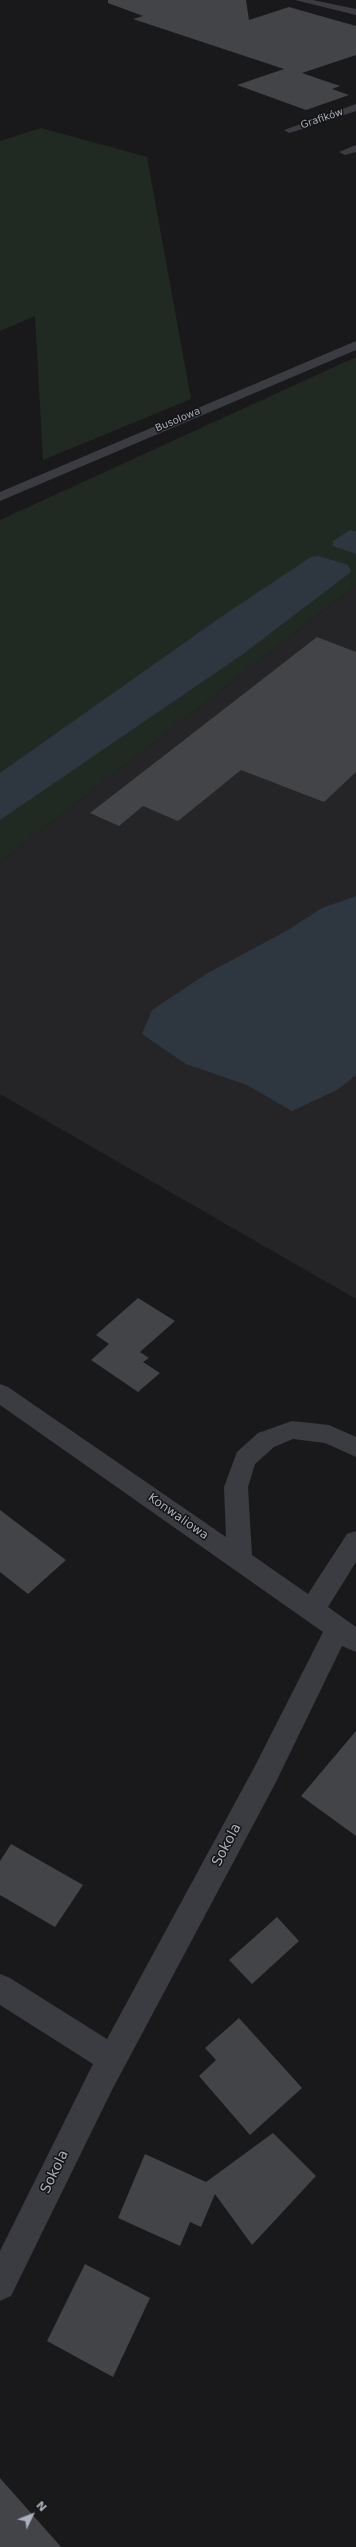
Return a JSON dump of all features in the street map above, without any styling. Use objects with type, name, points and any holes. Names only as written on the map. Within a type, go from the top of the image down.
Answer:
[{"type":"street","points":[[300,0],[356,12]]},
{"type":"street","name":"Grafików","points":[[289,130],[356,107]]},
{"type":"street","points":[[345,152],[356,148]]},
{"type":"street","name":"Busolowa","points":[[0,497],[356,345]]},
{"type":"street","name":"Konwaliowa","points":[[0,1393],[347,1635]]},
{"type":"street","points":[[240,1560],[236,1487],[245,1459],[266,1440],[292,1430],[329,1434],[356,1448]]},
{"type":"street","points":[[312,1610],[356,1541]]},
{"type":"street","name":"Sokola","points":[[0,2285],[111,2059],[265,1775],[347,1635]]},
{"type":"street","points":[[0,1988],[111,2059]]},
{"type":"shaded area","points":[[41,128],[147,157],[191,399],[43,460],[35,316],[0,331],[0,141]]},
{"type":"shaded area","points":[[356,357],[356,585],[0,862],[0,520]]},
{"type":"shaded area","points":[[350,530],[356,531],[356,554],[333,546],[333,541]]},
{"type":"shaded area","points":[[319,556],[348,565],[351,572],[243,654],[0,820],[0,773],[221,617],[311,557]]},
{"type":"shaded area","points":[[356,585],[356,1299],[0,1094],[0,862]]},
{"type":"shaded area","points":[[356,896],[356,1075],[337,1090],[292,1111],[247,1085],[186,1064],[142,1034],[152,1010],[208,973],[288,930],[322,908]]},
{"type":"building","points":[[108,0],[246,0],[249,20],[289,7],[356,26],[356,55],[302,73],[340,86],[332,89],[349,95],[306,110],[237,85],[284,69],[133,19],[143,16],[108,3]]},
{"type":"building","points":[[317,637],[356,652],[356,772],[324,802],[241,770],[178,821],[143,806],[119,826],[90,813]]},
{"type":"building","points":[[138,1298],[175,1321],[140,1352],[149,1358],[143,1362],[160,1373],[138,1392],[91,1360],[109,1344],[96,1335]]},
{"type":"building","points":[[0,1510],[66,1560],[28,1594],[0,1572]]},
{"type":"building","points":[[356,1731],[356,1836],[301,1796]]},
{"type":"building","points":[[11,1844],[83,1885],[55,1927],[0,1895],[0,1861]]},
{"type":"building","points":[[277,1917],[299,1941],[252,1984],[229,1960]]},
{"type":"building","points":[[239,2018],[302,2088],[250,2135],[199,2076],[216,2060],[205,2048]]},
{"type":"building","points":[[273,2133],[316,2176],[252,2245],[215,2194],[201,2227],[190,2222],[180,2246],[118,2218],[145,2154],[206,2182]]},
{"type":"building","points":[[85,2264],[150,2298],[113,2377],[47,2341]]},
{"type":"building","points":[[0,2478],[61,2547],[0,2547]]}]
